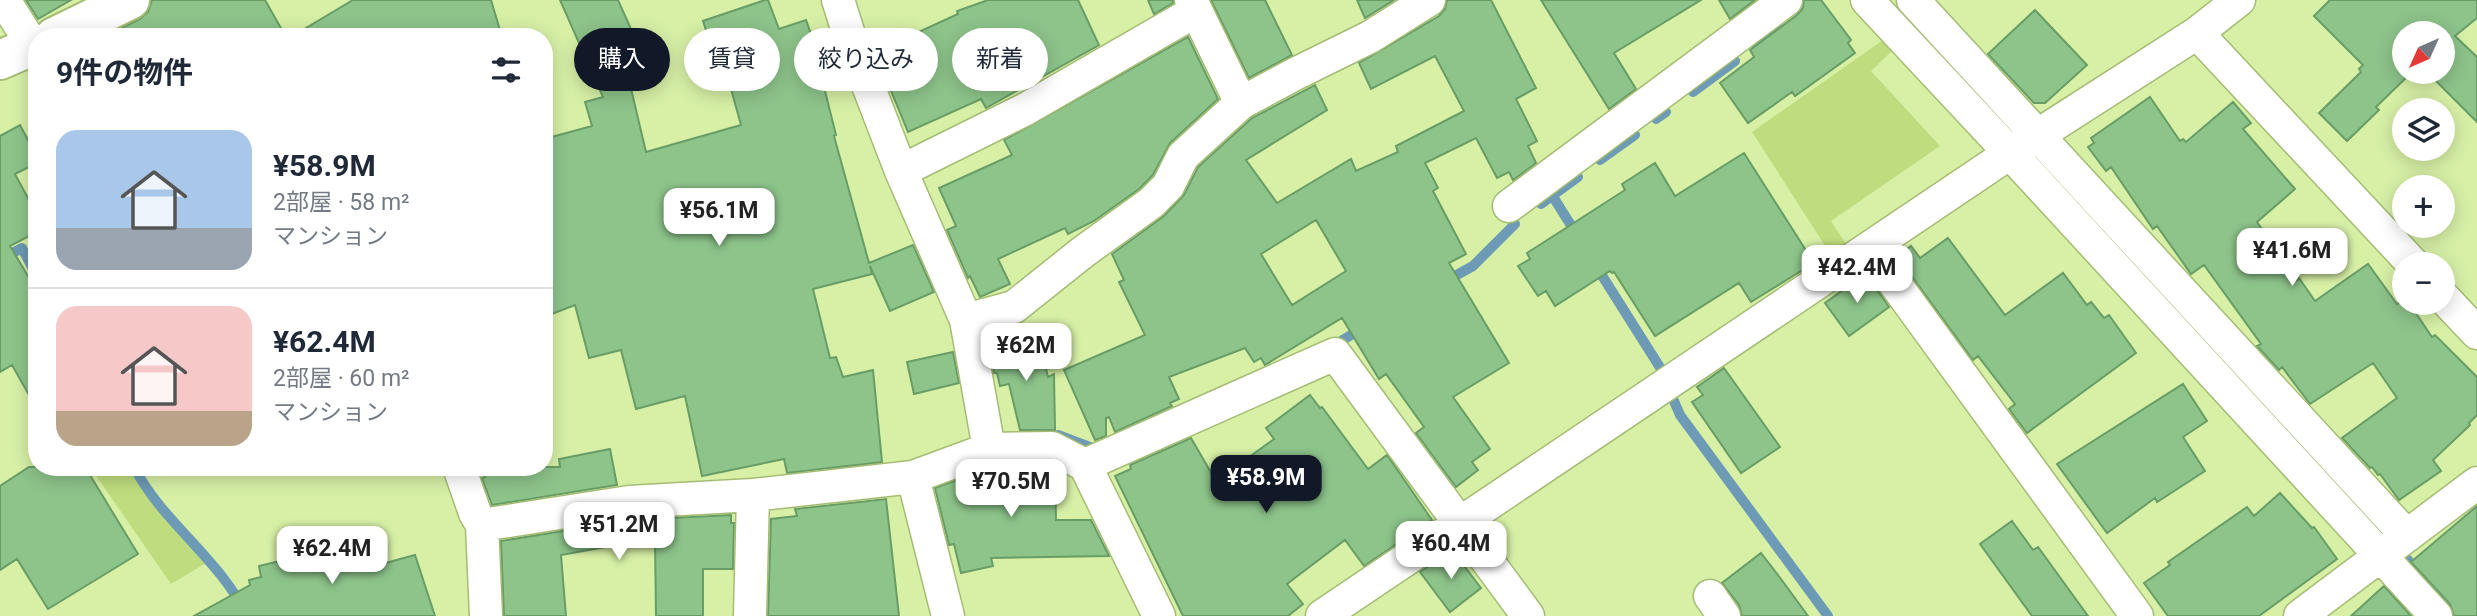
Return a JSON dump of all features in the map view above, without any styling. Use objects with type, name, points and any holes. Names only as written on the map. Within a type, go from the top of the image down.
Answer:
[{"type":"main road","points":[[75,28],[130,0]]},
{"type":"street","points":[[4,0],[35,28]]},
{"type":"street","points":[[838,0],[901,171],[966,320],[989,449]]},
{"type":"street","points":[[966,320],[1014,307],[1151,203],[1168,186],[1183,156],[1241,103],[1370,37],[1429,0]]},
{"type":"street","points":[[1508,206],[1786,0]]},
{"type":"street","points":[[1913,0],[2407,536]]},
{"type":"street","points":[[1322,616],[2037,135],[2197,33],[2239,0]]},
{"type":"street","points":[[1880,4],[2010,153],[2436,616]]},
{"type":"street","points":[[901,171],[1024,110],[1193,5],[1241,103]]},
{"type":"street","points":[[2197,33],[2402,252]]},
{"type":"street","points":[[2110,261],[2134,240]]},
{"type":"street","points":[[1869,248],[2137,616]]},
{"type":"street","points":[[2455,310],[2477,333]]},
{"type":"street","points":[[1085,465],[1335,354],[1528,616]]},
{"type":"street","points":[[482,525],[629,502],[753,495],[913,477],[989,449],[1052,448],[1085,465],[1159,616]]},
{"type":"street","points":[[462,476],[482,525],[486,616]]},
{"type":"street","points":[[913,477],[948,616]]},
{"type":"street","points":[[2300,616],[2477,483]]},
{"type":"street","points":[[750,616],[753,495]]},
{"type":"green space","points":[[1883,40],[1893,50],[1871,71],[1940,146],[1831,221],[1846,244],[1831,255],[1752,132]]},
{"type":"green space","points":[[96,476],[137,476],[175,529],[206,563],[171,584]]},
{"type":"building","points":[[26,0],[71,0],[38,19]]},
{"type":"building","points":[[152,0],[265,0],[281,28],[122,28],[148,12]]},
{"type":"building","points":[[353,0],[491,0],[499,28],[306,28]]},
{"type":"building","points":[[560,0],[618,0],[631,28],[574,28],[574,32]]},
{"type":"building","points":[[768,0],[779,28],[705,28],[703,21]]},
{"type":"building","points":[[988,0],[1078,0],[1099,45],[1048,73],[1048,28],[952,28],[952,91],[1016,91],[986,108],[981,99],[908,132],[891,91],[938,91],[938,28],[927,28],[958,14],[957,11]]},
{"type":"building","points":[[1148,0],[1173,0],[1173,3],[1154,14]]},
{"type":"building","points":[[1211,0],[1265,0],[1292,55],[1249,78]]},
{"type":"building","points":[[1357,0],[1394,0],[1365,18]]},
{"type":"building","points":[[1447,0],[1491,0],[1536,88],[1516,99],[1537,141],[1528,146],[1536,163],[1513,180],[1509,172],[1497,178],[1476,138],[1425,163],[1438,188],[1433,191],[1466,254],[1449,263],[1509,363],[1453,397],[1490,449],[1472,462],[1478,470],[1456,487],[1416,433],[1424,427],[1386,374],[1379,379],[1342,318],[1265,365],[1261,358],[1254,362],[1245,348],[1169,377],[1179,399],[1170,403],[1172,406],[1115,432],[1109,417],[1106,418],[1106,436],[1095,440],[1064,370],[1145,335],[1119,282],[1124,280],[1112,254],[1164,216],[1184,195],[1198,167],[1252,118],[1315,85],[1327,110],[1246,160],[1277,203],[1351,159],[1356,171],[1398,152],[1396,146],[1464,111],[1435,56],[1371,89],[1359,63],[1439,16],[1445,9]],"holes":[[[1316,220],[1346,271],[1292,305],[1261,254]]]},
{"type":"building","points":[[1541,0],[1701,0],[1614,53],[1636,89],[1609,109]]},
{"type":"building","points":[[1719,0],[1755,0],[1730,19]]},
{"type":"building","points":[[1804,0],[1821,0],[1851,40],[1848,43],[1855,53],[1795,96],[1792,92],[1748,123],[1720,83],[1754,57],[1750,50],[1797,15],[1803,8]]},
{"type":"building","points":[[2330,0],[2477,0],[2477,18],[2455,36],[2455,21],[2392,21],[2392,84],[2400,84],[2376,107],[2379,110],[2347,141],[2319,113],[2361,72],[2359,69],[2363,65],[2314,16]]},
{"type":"building","points":[[2035,10],[2087,65],[2045,103],[2034,103],[1988,54]]},
{"type":"building","points":[[806,20],[809,28],[794,28],[794,91],[825,91],[836,135],[834,136],[869,263],[913,245],[934,292],[890,311],[870,266],[872,274],[813,289],[830,358],[836,357],[843,377],[873,370],[882,462],[787,473],[784,459],[702,476],[685,396],[636,409],[621,350],[589,358],[575,305],[553,314],[553,137],[592,126],[585,102],[603,97],[600,91],[632,91],[646,152],[741,125],[732,91],[780,91],[780,29]]},
{"type":"building","points":[[2455,36],[2477,57],[2477,122],[2439,84],[2455,84]]},
{"type":"building","points":[[1188,37],[1218,99],[1170,143],[1153,175],[1139,189],[1094,221],[1068,234],[1065,228],[998,259],[1010,284],[980,297],[970,276],[968,278],[947,230],[956,226],[939,188],[1012,155],[1004,140]]},
{"type":"building","points":[[2150,97],[2180,141],[2183,139],[2186,142],[2233,102],[2251,123],[2243,129],[2295,189],[2257,222],[2315,301],[2368,264],[2392,297],[2392,315],[2417,315],[2432,337],[2435,335],[2477,377],[2477,415],[2433,460],[2441,471],[2399,500],[2380,474],[2370,468],[2342,438],[2397,398],[2373,363],[2310,404],[2282,367],[2279,370],[2257,346],[2261,344],[2204,265],[2191,274],[2157,226],[2153,229],[2111,167],[2106,171],[2088,147],[2094,143],[2091,138]]},
{"type":"building","points":[[20,125],[28,140],[28,168],[15,174],[28,198],[28,237],[10,246],[28,276],[28,393],[12,365],[0,372],[0,136]]},
{"type":"building","points":[[1744,153],[1814,263],[1751,302],[1739,283],[1655,336],[1614,272],[1610,271],[1555,306],[1546,291],[1538,296],[1518,266],[1530,259],[1527,253],[1625,190],[1622,184],[1655,163],[1675,196]]},
{"type":"building","points":[[1948,238],[2005,315],[2063,273],[2087,305],[2091,302],[2104,318],[2109,315],[2136,353],[2027,433],[2009,409],[2015,404],[1978,356],[1973,360],[1897,256],[1911,246],[1920,258]]},
{"type":"building","points":[[1862,276],[1865,280],[1868,277],[1889,307],[1849,336],[1825,303]]},
{"type":"building","points":[[1011,339],[1012,346],[1039,340],[1048,377],[1054,374],[1055,430],[1020,430],[1009,384],[1000,386],[997,373],[994,373],[989,344]]},
{"type":"building","points":[[953,352],[959,383],[914,394],[907,362]]},
{"type":"building","points":[[1724,368],[1780,447],[1741,473],[1692,402],[1703,395],[1697,387]]},
{"type":"building","points":[[2183,384],[2207,421],[2183,437],[2205,471],[2157,502],[2155,498],[2107,533],[2057,464]]},
{"type":"building","points":[[1310,395],[1368,469],[1387,455],[1432,520],[1364,566],[1345,540],[1287,584],[1303,604],[1288,616],[1183,616],[1115,476],[1131,469],[1130,465],[1191,438],[1216,481],[1274,439],[1266,428]]},
{"type":"building","points":[[610,449],[617,485],[492,505],[482,478],[485,476],[553,476],[553,467],[560,467],[559,459]]},
{"type":"building","points":[[1048,466],[1055,470],[1056,520],[1091,520],[1109,556],[991,558],[993,566],[961,573],[954,544],[949,545],[935,488],[986,474],[985,470],[1000,467]]},
{"type":"building","points":[[28,468],[28,476],[90,476],[138,554],[48,609],[17,559],[0,570],[0,486]]},
{"type":"building","points":[[2280,493],[2312,528],[2314,527],[2337,559],[2259,616],[2168,616],[2144,583],[2170,565],[2168,562],[2247,507],[2254,516]]},
{"type":"building","points":[[886,499],[899,616],[768,616],[771,519],[797,516],[795,509]]},
{"type":"building","points":[[2477,506],[2477,616],[2454,616],[2450,604],[2411,562]]},
{"type":"building","points":[[731,515],[731,523],[734,523],[733,569],[703,569],[703,616],[656,616],[655,538],[561,555],[566,616],[504,616],[501,541],[631,520]]},
{"type":"building","points":[[2012,521],[2033,550],[2038,547],[2088,616],[2032,616],[1980,544]]},
{"type":"building","points":[[371,533],[378,565],[415,555],[435,616],[194,616],[250,585],[249,580],[261,577],[259,566],[320,548],[319,545]]},
{"type":"building","points":[[1452,550],[1481,588],[1450,612],[1420,572]]},
{"type":"building","points":[[1761,553],[1808,616],[1742,616],[1739,605],[1722,583]]},
{"type":"building","points":[[2384,586],[2411,616],[2351,616]]},
{"type":"waterway","points":[[1756,45],[1779,28]]},
{"type":"waterway","points":[[1693,92],[1735,61]]},
{"type":"waterway","points":[[1656,119],[1666,112]]},
{"type":"waterway","points":[[1600,160],[1635,135]]},
{"type":"waterway","points":[[1541,204],[1578,177]]},
{"type":"waterway","points":[[1552,195],[1577,235]]},
{"type":"waterway","points":[[1444,282],[1473,266],[1515,224]]},
{"type":"waterway","points":[[0,260],[22,248],[28,260]]},
{"type":"waterway","points":[[1596,266],[1661,369]]},
{"type":"waterway","points":[[1341,341],[1363,328]]},
{"type":"waterway","points":[[1674,401],[1680,415],[1828,616]]},
{"type":"waterway","points":[[1058,435],[1095,449],[1101,446]]},
{"type":"waterway","points":[[139,476],[160,506],[222,577],[247,616]]},
{"type":"waterway","points":[[2405,557],[2461,616]]}]
